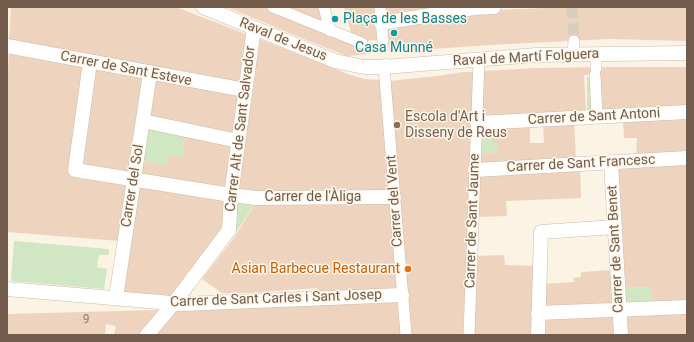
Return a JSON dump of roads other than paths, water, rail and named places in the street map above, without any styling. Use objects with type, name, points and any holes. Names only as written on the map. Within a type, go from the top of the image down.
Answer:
[{"type":"street","name":"Raval de Jesus","points":[[203,7],[222,11],[254,28],[335,61],[364,67]]},
{"type":"street","points":[[273,7],[362,43]]},
{"type":"street","points":[[324,7],[330,30]]},
{"type":"street","points":[[380,7],[383,41]]},
{"type":"street","points":[[381,23],[450,10],[494,7]]},
{"type":"street","name":"Carrer Alt de Sant Salvador","points":[[174,303],[228,230],[231,195],[254,28]]},
{"type":"street","name":"Carrer de Sant Esteve","points":[[7,46],[150,74],[245,90]]},
{"type":"street","name":"Raval de Martí Folguera","points":[[364,67],[479,59],[573,48],[596,66],[687,53]]},
{"type":"street","name":"Carrer de Sant Jaume","points":[[469,335],[479,59]]},
{"type":"street","name":"Carrer de l'Àliga","points":[[90,62],[75,170],[256,198],[394,197]]},
{"type":"street","name":"Carrer del Vent","points":[[385,65],[394,197],[406,335]]},
{"type":"street","points":[[596,66],[596,117]]},
{"type":"street","name":"Carrer del Sol","points":[[116,298],[150,74]]},
{"type":"street","name":"Carrer de Sant Antoni","points":[[477,123],[687,112]]},
{"type":"street","points":[[143,121],[238,141]]},
{"type":"street","name":"Carrer de Sant Francesc","points":[[475,170],[687,158]]},
{"type":"street","name":"Carrer de Sant Benet","points":[[611,162],[621,335]]},
{"type":"street","points":[[538,335],[541,232],[615,227]]},
{"type":"street","name":"Carrer de Sant Carles i Sant Josep","points":[[7,289],[174,303],[215,303],[402,295]]},
{"type":"street","points":[[147,335],[174,303]]},
{"type":"street","points":[[538,313],[687,307]]},
{"type":"tunnel","points":[[572,7],[574,41]]},
{"type":"place","name":"Plaça de les Basses","points":[[335,19]]},
{"type":"place","name":"Casa Munné","points":[[394,33]]},
{"type":"place","name":"Escola d'Art i Disseny de Reus","points":[[397,125]]},
{"type":"place","name":"Asian Barbecue Restaurant","points":[[408,269]]}]
